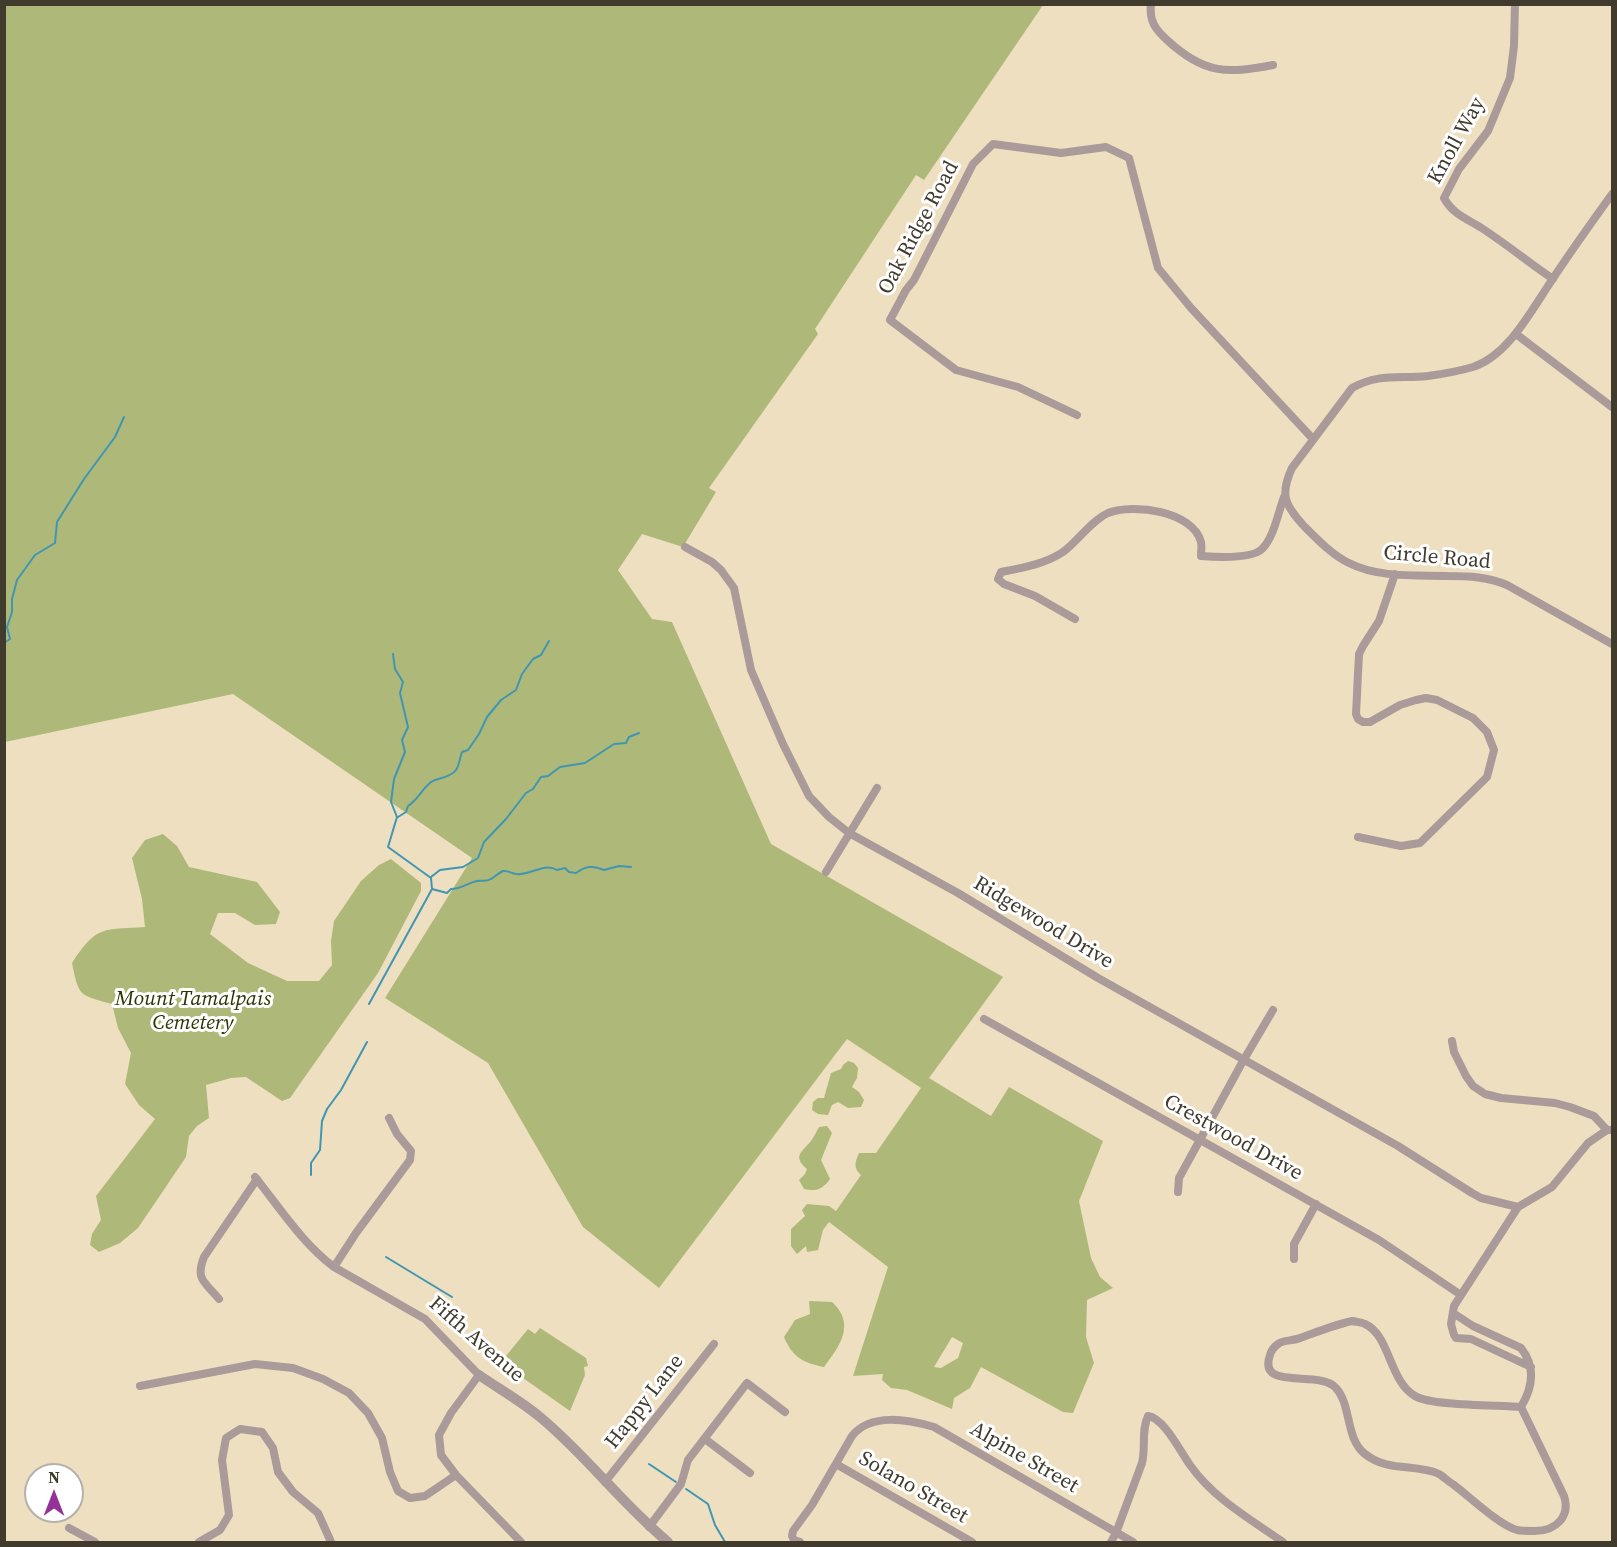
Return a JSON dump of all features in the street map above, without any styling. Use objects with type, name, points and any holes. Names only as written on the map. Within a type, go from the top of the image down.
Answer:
[{"type":"street","points":[[1151,4],[1149,16],[1156,30],[1181,53],[1199,65],[1221,70],[1247,70],[1274,65]]},
{"type":"street","name":"Knoll Way","points":[[1515,4],[1514,46],[1510,78],[1488,131],[1459,169],[1444,198],[1456,214],[1479,227],[1552,279]]},
{"type":"street","name":"Oak Ridge Road","points":[[1077,415],[1018,387],[956,370],[890,320],[914,280],[973,164],[993,144],[1061,153],[1106,147],[1129,158],[1158,268],[1191,308],[1312,439]]},
{"type":"street","points":[[1075,620],[1035,596],[1004,584],[998,579],[998,575],[1001,572],[1044,561],[1063,552],[1105,515],[1113,512],[1147,510],[1170,514],[1189,524],[1201,542],[1201,556],[1253,555],[1261,550],[1268,540],[1284,497],[1289,475],[1312,439],[1352,388],[1366,380],[1395,376],[1429,376],[1474,366],[1485,361],[1516,334],[1612,194]]},
{"type":"street","points":[[1516,334],[1612,407]]},
{"type":"street","name":"Circle Road","points":[[1284,497],[1295,516],[1311,533],[1348,563],[1371,571],[1395,574],[1468,576],[1498,581],[1612,644]]},
{"type":"street","name":"Ridgewood Drive","points":[[685,547],[712,562],[734,588],[752,670],[783,744],[809,796],[829,818],[849,833],[958,893],[1098,978],[1398,1146],[1472,1193],[1481,1198],[1518,1207]]},
{"type":"street","points":[[1358,837],[1401,846],[1420,843],[1486,777],[1494,750],[1487,732],[1473,718],[1437,700],[1416,700],[1401,705],[1370,722],[1358,719],[1356,714],[1359,654],[1379,621],[1395,574]]},
{"type":"street","points":[[826,872],[877,788]]},
{"type":"street","points":[[1178,1192],[1179,1178],[1199,1140],[1274,1010]]},
{"type":"street","name":"Crestwood Drive","points":[[984,1019],[1379,1240],[1461,1295]]},
{"type":"street","points":[[1452,1041],[1454,1052],[1466,1076],[1473,1086],[1485,1094],[1570,1107],[1594,1116],[1610,1130],[1588,1143],[1552,1188],[1518,1207],[1454,1306],[1452,1331],[1456,1338],[1471,1339],[1531,1367]]},
{"type":"street","points":[[334,1267],[410,1160],[411,1151],[397,1134],[389,1118]]},
{"type":"street","name":"Fifth Avenue","points":[[219,1299],[201,1278],[200,1269],[204,1257],[256,1178],[288,1221],[323,1259],[425,1319],[480,1375],[540,1417],[649,1527],[668,1542]]},
{"type":"street","points":[[1294,1259],[1294,1244],[1316,1204]]},
{"type":"street","points":[[1453,1313],[1521,1348],[1526,1354],[1531,1367],[1532,1382],[1521,1407]]},
{"type":"street","points":[[1352,1321],[1366,1324],[1378,1335],[1401,1382],[1416,1397],[1434,1401],[1521,1407],[1566,1503],[1561,1520],[1547,1530],[1517,1530],[1501,1521],[1439,1474],[1389,1466],[1363,1453],[1351,1430],[1347,1410],[1336,1388],[1318,1378],[1278,1377],[1271,1371],[1268,1361],[1278,1343],[1298,1339],[1352,1321]]},
{"type":"street","name":"Happy Lane","points":[[605,1482],[714,1344]]},
{"type":"street","points":[[140,1386],[255,1364],[293,1368],[323,1379],[349,1394],[368,1413],[382,1438],[390,1472],[398,1491],[410,1498],[425,1496],[456,1475]]},
{"type":"street","points":[[480,1375],[451,1413],[439,1435],[441,1455],[456,1475],[521,1542]]},
{"type":"street","points":[[649,1527],[678,1490],[688,1460],[747,1383],[785,1412]]},
{"type":"street","points":[[1111,1542],[1142,1462],[1144,1432],[1148,1416],[1154,1417],[1164,1427],[1196,1473],[1218,1496],[1283,1542]]},
{"type":"street","name":"Alpine Street","points":[[836,1464],[857,1430],[877,1422],[909,1420],[934,1427],[1133,1542]]},
{"type":"street","points":[[199,1542],[220,1530],[229,1515],[222,1460],[226,1438],[240,1429],[262,1432],[273,1448],[278,1472],[293,1492],[318,1513],[331,1542]]},
{"type":"street","points":[[705,1439],[750,1473]]},
{"type":"street","points":[[800,1542],[794,1540],[792,1536],[836,1464]]},
{"type":"street","name":"Solano Street","points":[[836,1464],[972,1542]]},
{"type":"street","points":[[69,1528],[95,1542]]},
{"type":"green space","points":[[4,5],[1043,5],[924,180],[916,175],[815,329],[818,334],[709,488],[716,492],[683,547],[642,534],[618,570],[652,619],[672,622],[771,844],[1003,977],[929,1078],[991,1116],[1009,1087],[1103,1141],[1079,1201],[1091,1258],[1100,1277],[1113,1288],[1087,1300],[1086,1337],[1094,1363],[1073,1413],[1063,1412],[981,1367],[970,1388],[954,1398],[952,1409],[907,1390],[891,1388],[882,1380],[883,1374],[853,1376],[888,1267],[829,1222],[823,1230],[818,1250],[807,1252],[806,1246],[797,1254],[791,1246],[791,1229],[805,1216],[802,1210],[807,1204],[829,1206],[836,1211],[861,1175],[856,1165],[859,1153],[876,1153],[921,1088],[847,1039],[659,1288],[583,1227],[488,1063],[385,998],[472,858],[233,694],[5,742]],"holes":[[[952,1337],[963,1343],[958,1358],[941,1368],[934,1367]]]},
{"type":"green space","name":"Mount Tamalpais Cemetery","points":[[163,834],[177,846],[189,867],[257,882],[280,912],[276,924],[255,925],[235,913],[218,913],[210,934],[248,963],[287,981],[319,981],[332,965],[331,941],[334,921],[361,881],[379,865],[391,859],[421,883],[421,891],[378,973],[290,1098],[282,1101],[246,1077],[231,1078],[206,1085],[209,1118],[197,1126],[189,1136],[186,1157],[138,1228],[120,1243],[99,1252],[90,1245],[92,1234],[101,1220],[96,1196],[155,1119],[139,1105],[125,1084],[131,1053],[118,1028],[112,1004],[93,999],[82,993],[72,963],[88,942],[102,932],[145,927],[142,899],[132,858],[145,840]]},
{"type":"green space","points":[[848,1061],[854,1063],[858,1068],[857,1078],[852,1087],[864,1100],[861,1107],[848,1108],[838,1102],[832,1105],[828,1115],[818,1114],[812,1110],[813,1102],[818,1098],[824,1098],[831,1073],[841,1069]]},
{"type":"green space","points":[[827,1126],[832,1133],[821,1160],[830,1179],[819,1189],[804,1189],[799,1180],[807,1169],[800,1161],[800,1154],[819,1127]]},
{"type":"green space","points":[[809,1301],[832,1302],[843,1318],[844,1327],[840,1343],[824,1367],[799,1358],[784,1337],[795,1320],[810,1314]]},
{"type":"green space","points":[[540,1328],[586,1358],[588,1366],[584,1367],[585,1375],[570,1411],[503,1364],[508,1358],[506,1356],[528,1329],[535,1334]]},
{"type":"waterway","points":[[4,643],[10,639],[7,627],[17,580],[35,555],[55,543],[57,522],[84,479],[115,437],[124,417]]},
{"type":"waterway","points":[[398,817],[406,812],[408,806],[431,782],[450,775],[456,770],[462,752],[468,750],[487,717],[501,700],[516,690],[522,674],[533,659],[541,655],[549,641]]},
{"type":"waterway","points":[[369,1004],[432,889],[431,878],[388,847],[397,817],[391,802],[394,779],[405,752],[402,740],[408,727],[400,693],[403,682],[395,669],[393,654]]},
{"type":"waterway","points":[[431,877],[440,870],[463,867],[478,858],[484,842],[526,793],[533,789],[541,777],[548,776],[560,767],[585,763],[614,744],[626,743],[629,737],[639,733]]},
{"type":"waterway","points":[[432,889],[447,893],[451,889],[473,882],[489,880],[503,871],[521,874],[542,868],[557,870],[565,868],[569,872],[576,873],[589,867],[604,870],[619,866],[631,867]]},
{"type":"waterway","points":[[311,1175],[311,1163],[320,1150],[322,1121],[327,1109],[341,1090],[367,1042]]},
{"type":"waterway","points":[[386,1257],[452,1297]]},
{"type":"waterway","points":[[649,1464],[676,1482]]},
{"type":"waterway","points":[[686,1489],[708,1504],[715,1525],[725,1542]]}]
